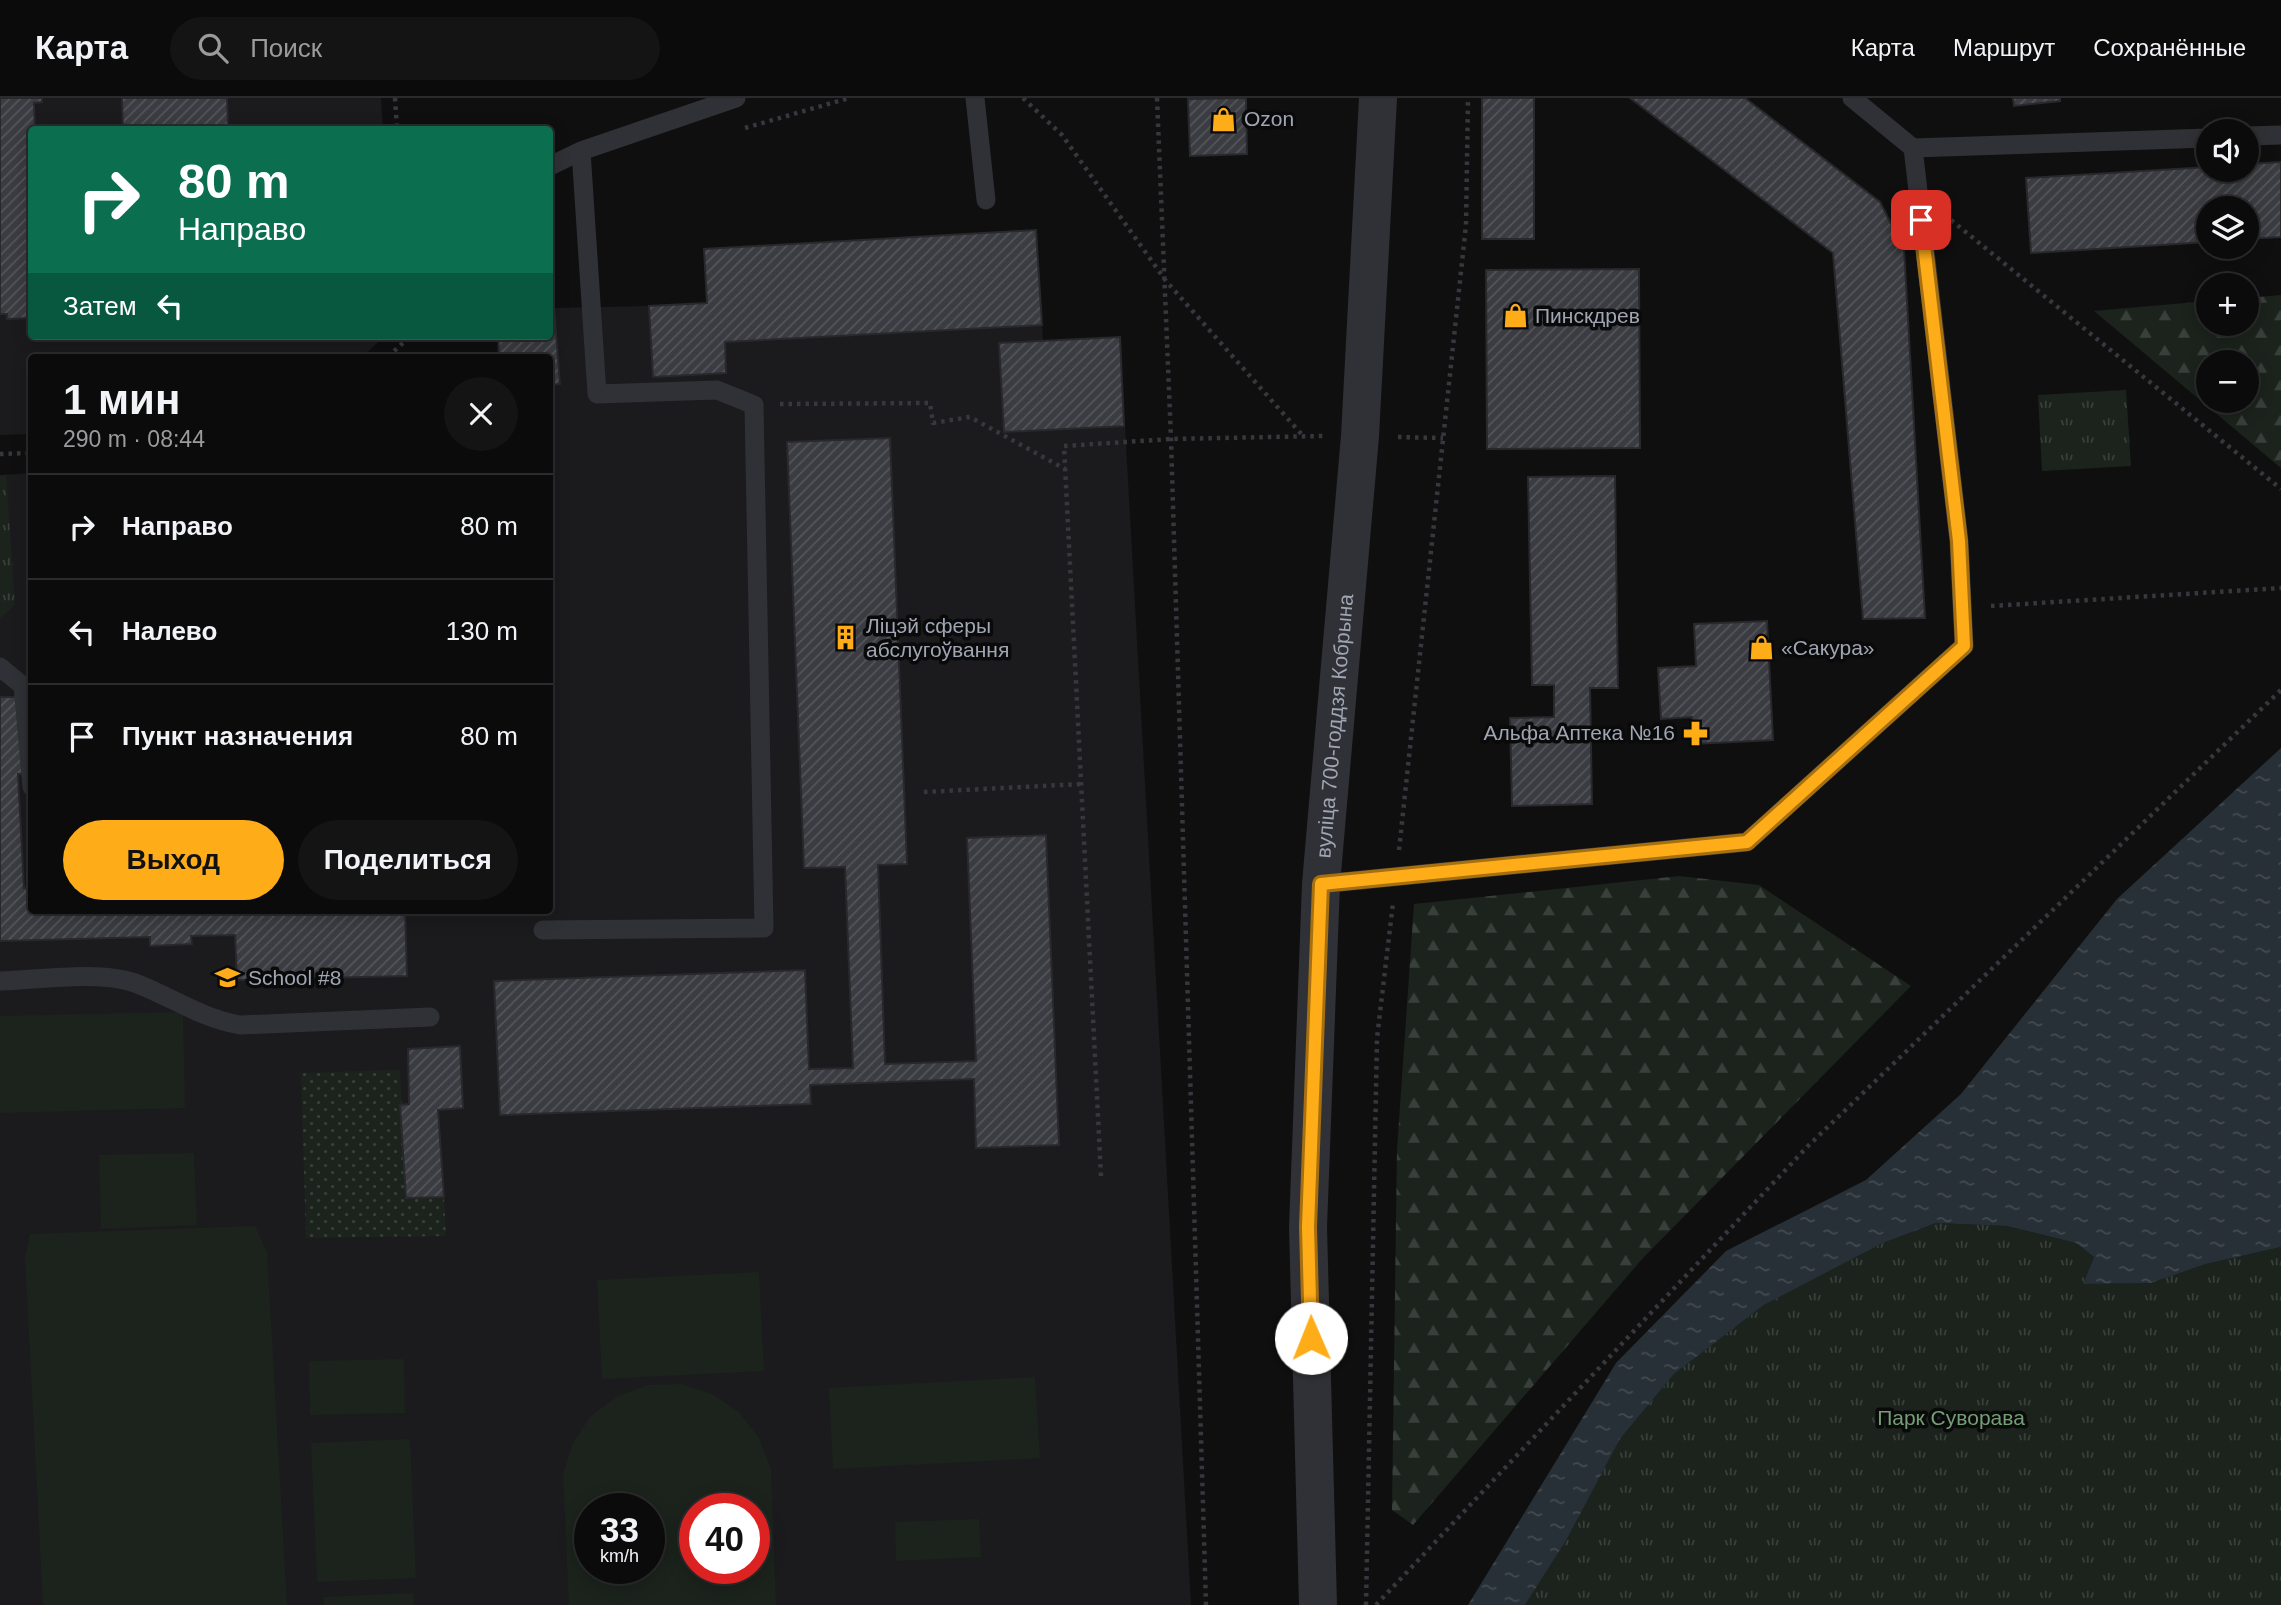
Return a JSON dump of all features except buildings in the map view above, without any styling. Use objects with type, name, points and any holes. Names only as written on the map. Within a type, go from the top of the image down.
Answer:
[{"type":"street","name":"вуліца 700-годдзя Кобрына","points":[[1318,1605],[1308,1227],[1321,884],[1360,436],[1378,98]]},
{"type":"lane","points":[[553,165],[581,151],[736,98]]},
{"type":"lane","points":[[975,98],[986,200]]},
{"type":"lane","points":[[1852,98],[1913,148],[2196,138]]},
{"type":"lane","points":[[2259,136],[2281,135]]},
{"type":"lane","points":[[1321,884],[1747,842],[1964,646],[1959,541],[1913,148]]},
{"type":"lane","points":[[543,930],[764,928],[754,404],[718,390],[597,394],[581,151]]},
{"type":"lane","points":[[0,667],[23,686],[28,743]]},
{"type":"lane","points":[[0,981],[105,976],[133,982],[215,1021],[240,1026],[430,1017]]},
{"type":"path","points":[[395,98],[397,126]]},
{"type":"path","points":[[1023,98],[1062,135],[1166,281],[1304,437]]},
{"type":"path","points":[[1157,98],[1166,281],[1206,1605]]},
{"type":"path","points":[[1918,193],[2281,489]]},
{"type":"path","points":[[391,354],[406,340]]},
{"type":"path","points":[[754,404],[930,403],[933,424],[971,416],[1065,470]]},
{"type":"path","points":[[1101,1175],[1064,446],[1171,439],[1360,436],[1443,438]]},
{"type":"path","points":[[0,454],[28,453]]},
{"type":"path","points":[[1962,608],[2281,588]]},
{"type":"path","points":[[1376,1605],[1808,1146],[2281,690]]},
{"type":"path","points":[[924,792],[1081,784]]},
{"type":"shaded area","points":[[0,98],[381,98],[383,126],[28,126],[28,340],[381,340],[365,354],[28,354],[28,434],[0,435]]},
{"type":"shaded area","points":[[649,306],[653,377],[726,373],[725,342],[1042,325],[1043,341],[1120,337],[1191,1605],[0,1605],[0,475],[28,473],[28,914],[553,914],[553,354],[499,354],[498,340],[553,340],[553,308]]},
{"type":"green space","points":[[2281,295],[2281,468],[2215,413],[2259,413],[2259,350],[2196,350],[2196,397],[2094,311],[2196,302],[2196,336],[2259,336],[2259,297]]},
{"type":"green space","points":[[2126,390],[2131,466],[2042,471],[2038,395]]},
{"type":"green space","points":[[0,475],[6,475],[15,605],[0,618]]},
{"type":"green space","points":[[1679,876],[1759,885],[1911,986],[1643,1258],[1413,1525],[1392,1510],[1397,1150],[1414,904]]},
{"type":"green space","points":[[183,1012],[185,1108],[0,1113],[0,1016]]},
{"type":"green space","points":[[400,1070],[406,1198],[444,1197],[446,1236],[306,1238],[301,1073]]},
{"type":"green space","points":[[194,1153],[197,1225],[101,1229],[99,1155]]},
{"type":"green space","name":"Парк Суворава","points":[[1936,1223],[2005,1226],[2076,1243],[2094,1257],[2083,1284],[2151,1283],[2206,1264],[2281,1247],[2281,1605],[1525,1605],[1567,1539],[1620,1439],[1674,1374],[1764,1305],[1883,1243]]},
{"type":"green space","points":[[255,1226],[267,1252],[287,1605],[43,1605],[25,1258],[30,1234]]},
{"type":"green space","points":[[759,1272],[764,1371],[602,1379],[597,1280]]},
{"type":"green space","points":[[404,1359],[405,1413],[310,1415],[309,1361]]},
{"type":"green space","points":[[1035,1377],[1040,1458],[833,1469],[829,1388]]},
{"type":"green space","points":[[681,1384],[712,1394],[739,1412],[759,1438],[771,1469],[776,1605],[569,1605],[563,1474],[573,1443],[591,1416],[618,1396],[648,1385]]},
{"type":"green space","points":[[410,1439],[416,1578],[317,1582],[311,1443]]},
{"type":"green space","points":[[979,1519],[981,1557],[896,1561],[895,1522]]},
{"type":"green space","points":[[413,1593],[414,1605],[324,1605],[323,1597]]},
{"type":"water","points":[[2281,748],[2281,1247],[2206,1264],[2151,1283],[2083,1284],[2094,1257],[2076,1243],[2006,1226],[1936,1223],[1883,1243],[1764,1305],[1674,1374],[1620,1439],[1567,1539],[1525,1605],[1468,1605],[1616,1363],[1726,1251],[1866,1180],[1961,1094],[2117,899]]},
{"type":"place","name":"Ozon","points":[[1224,119]]},
{"type":"place","name":"Пинскдрев","points":[[1515,316]]},
{"type":"place","name":"Ліцэй сферы абслугоўвання","points":[[846,638]]},
{"type":"place","name":"«Сакура»","points":[[1761,648]]},
{"type":"place","name":"Альфа Аптека №16","points":[[1695,733]]},
{"type":"place","name":"School #8","points":[[228,978]]},
{"type":"route","points":[[1311,1338],[1308,1227],[1321,884],[1747,842],[1964,646],[1959,541],[1921,220]]}]
